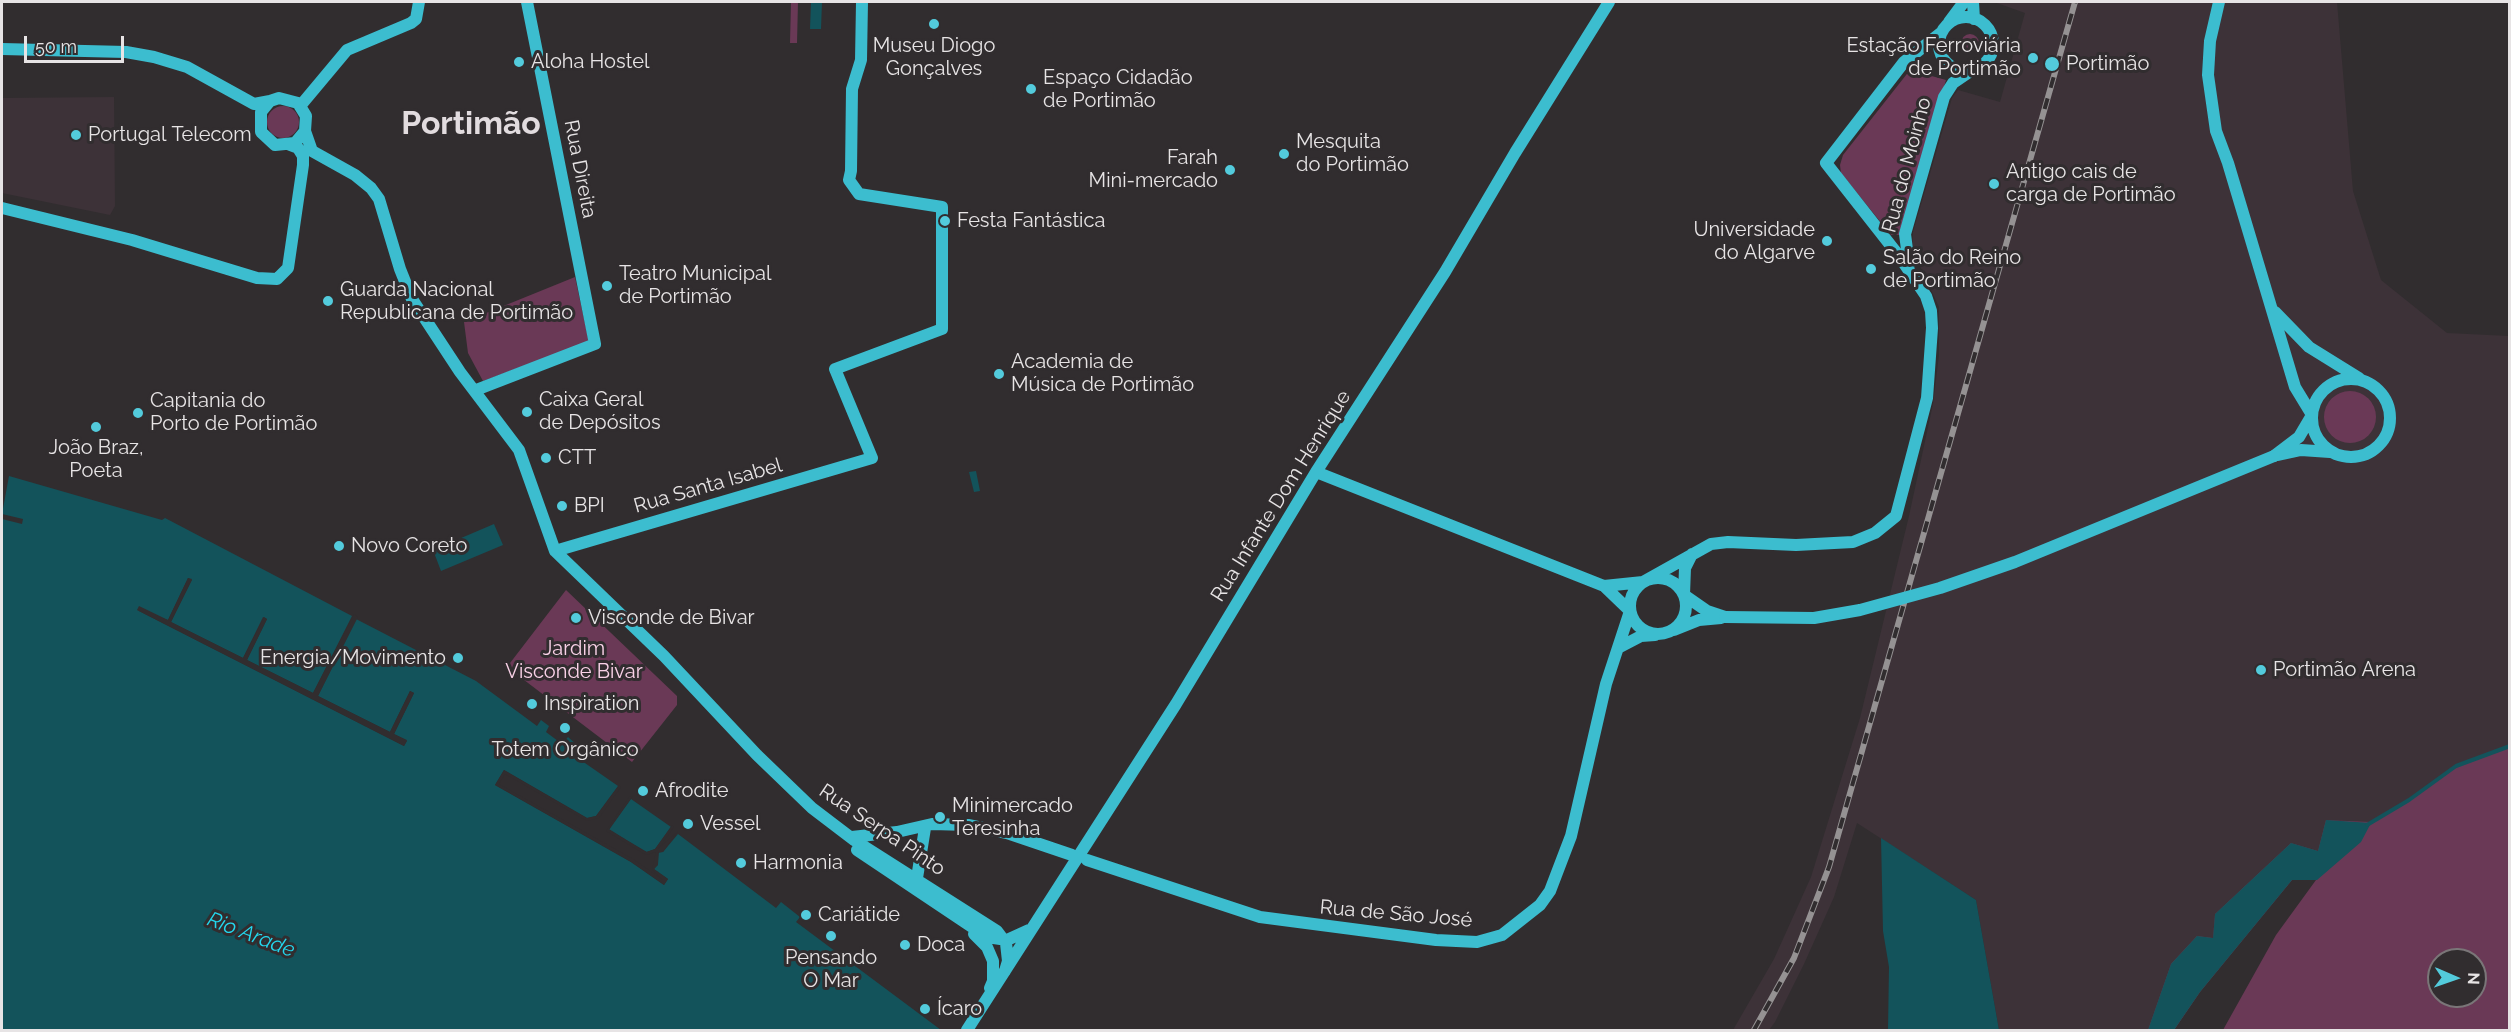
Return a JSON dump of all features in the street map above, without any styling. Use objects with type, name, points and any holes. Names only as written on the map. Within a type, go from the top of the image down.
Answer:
[{"type":"street","points":[[301,105],[347,50],[411,23],[416,19],[419,2]]},
{"type":"street","name":"Rua Direita","points":[[476,390],[595,344],[527,2]]},
{"type":"street","name":"Rua Santa Isabel","points":[[555,551],[872,458],[835,369],[942,329],[942,207],[859,194],[849,180],[852,171],[852,89],[861,60],[862,2]]},
{"type":"street","name":"Rua Infante Dom Henrique","points":[[981,1008],[1176,704],[1316,472],[1396,351],[1609,2]]},
{"type":"street","points":[[1945,28],[1964,18],[1974,19],[1987,29],[1992,45],[1986,61],[1972,70],[1955,69],[1943,58],[1939,43],[1945,28],[1964,2]]},
{"type":"street","points":[[1973,2],[1974,19]]},
{"type":"street","points":[[2219,2],[2210,41],[2208,75],[2216,131],[2228,163],[2295,387],[2312,415],[2314,432],[2330,452]]},
{"type":"street","name":"Rua do Moinho","points":[[1644,582],[1711,544],[1728,542],[1805,545],[1853,542],[1875,533],[1896,516],[1927,398],[1931,311],[1926,296],[1899,256],[1826,163],[1904,62],[1945,28]]},
{"type":"street","points":[[2,49],[126,52],[187,67],[254,105],[284,98],[301,105],[306,116],[305,131],[299,140],[290,145]]},
{"type":"street","name":"Rua do Moinho","points":[[1915,280],[1908,264],[1905,234],[1944,97],[1953,83],[1972,70]]},
{"type":"street","points":[[2,208],[132,240],[257,278],[277,279],[288,268],[303,156],[298,148],[290,145],[275,145],[261,132],[261,112],[270,101]]},
{"type":"street","name":"Rua Serpa Pinto","points":[[305,131],[312,151],[355,175],[371,188],[379,199],[400,269],[412,299],[448,353],[519,450],[555,551],[692,685],[792,791],[850,837],[984,921],[997,931],[1003,940]]},
{"type":"street","points":[[1882,234],[1893,241],[1899,240],[1905,234]]},
{"type":"street","points":[[1617,649],[1641,636],[1674,630],[1699,620],[1725,617],[1814,618],[1860,610],[1940,588],[2016,562],[2274,456],[2301,450],[2330,452],[2356,458],[2371,453],[2382,442],[2390,428],[2388,402],[2381,391],[2309,346],[2270,306]]},
{"type":"street","points":[[2274,456],[2299,436],[2312,415],[2317,398],[2328,385],[2344,379],[2361,380]]},
{"type":"street","points":[[1316,472],[1604,586],[1630,611],[1639,627],[1656,634]]},
{"type":"street","points":[[1674,630],[1685,615],[1685,568],[1692,554]]},
{"type":"street","points":[[1604,586],[1662,578],[1671,581],[1684,595],[1707,611],[1725,617]]},
{"type":"street","points":[[1630,611],[1632,597],[1644,582]]},
{"type":"street","name":"Rua de São José","points":[[1087,860],[1260,917],[1436,940],[1478,942],[1502,935],[1540,905],[1550,891],[1571,836],[1598,716],[1630,611]]},
{"type":"street","name":"Rua Serpa Pinto","points":[[692,685],[723,729],[798,805],[826,829],[965,925]]},
{"type":"street","points":[[850,837],[858,838],[941,824],[968,825],[1007,833],[1072,855]]},
{"type":"street","points":[[897,878],[908,881],[917,878],[925,828]]},
{"type":"street","points":[[884,869],[876,853],[879,840],[897,832]]},
{"type":"street","points":[[965,925],[987,938],[1003,940],[1020,936],[1041,916]]},
{"type":"street","points":[[965,925],[987,947],[993,961],[993,981],[981,1008],[966,1030]]},
{"type":"street","points":[[1003,940],[1008,961],[1005,971]]},
{"type":"shaded area","points":[[1994,2],[2337,2],[2353,191],[2381,280],[2447,333],[2509,336],[2509,746],[2456,766],[2409,800],[2371,822],[2327,820],[2318,851],[2291,843],[2215,914],[2213,938],[2171,964],[2148,1030],[1999,1030],[1976,900],[1857,823],[1834,897],[1775,1022],[1769,1030],[1733,1030],[1774,959],[1811,877],[1860,718],[1909,516],[1933,404],[1939,355],[1939,307],[1912,249],[1913,232],[1952,98],[1958,90],[2000,102],[2025,13]]},
{"type":"shaded area","points":[[114,97],[115,206],[110,215],[2,193],[2,98]]},
{"type":"green space","points":[[791,2],[798,2],[797,43],[790,43]]},
{"type":"green space","points":[[1970,34],[1976,37],[1979,43],[1976,49],[1970,52],[1964,49],[1961,43],[1964,37]]},
{"type":"green space","points":[[1910,70],[1946,80],[1904,227],[1899,235],[1891,235],[1841,173],[1840,165],[1843,155]]},
{"type":"green space","points":[[283,106],[294,111],[299,122],[294,133],[283,138],[272,133],[267,122],[272,111]]},
{"type":"green space","points":[[575,277],[589,342],[483,381],[468,353],[464,322]]},
{"type":"green space","points":[[2345,391],[2355,391],[2369,398],[2376,417],[2369,436],[2355,443],[2345,443],[2335,439],[2328,432],[2324,422],[2324,412],[2328,402],[2335,395]]},
{"type":"green space","name":"Jardim Visconde Bivar","points":[[566,590],[677,696],[677,705],[632,762],[507,667]]},
{"type":"green space","points":[[2509,746],[2509,1030],[2223,1030],[2276,935],[2316,880],[2292,880],[2200,992],[2174,1030],[2148,1030],[2171,964],[2197,936],[2213,938],[2215,914],[2291,843],[2318,851],[2326,820],[2372,822],[2409,800],[2456,766]]},
{"type":"water","points":[[811,2],[822,2],[821,29],[810,29]]},
{"type":"water","points":[[976,471],[980,491],[974,492],[969,472]]},
{"type":"water","name":"Rio Arade","points":[[9,476],[162,520],[165,518],[352,616],[313,693],[247,660],[267,619],[263,617],[243,658],[171,622],[192,580],[188,578],[168,620],[137,610],[404,746],[407,741],[394,734],[414,693],[410,691],[390,732],[318,696],[356,619],[476,681],[537,726],[541,720],[549,726],[546,732],[562,744],[568,737],[577,745],[572,754],[618,786],[596,816],[587,818],[504,770],[495,785],[631,862],[664,885],[668,879],[654,869],[658,864],[659,852],[663,852],[678,834],[776,908],[781,902],[800,917],[796,922],[941,1030],[2,1030],[2,519],[22,524],[23,519],[2,514]]},
{"type":"water","points":[[494,524],[503,545],[441,571],[433,550]]},
{"type":"water","points":[[631,799],[671,827],[655,849],[647,852],[609,830]]},
{"type":"water","points":[[2326,820],[2371,823],[2361,842],[2317,880],[2292,880],[2200,992],[2174,1030],[2148,1030],[2171,964],[2197,936],[2213,938],[2215,914],[2291,843],[2318,851]]},
{"type":"water","points":[[1881,838],[1976,900],[1999,1030],[1888,1030],[1889,967],[1883,931]]},
{"type":"pier","points":[[188,578],[192,579],[171,622],[243,658],[264,617],[267,619],[247,660],[313,693],[354,614],[358,617],[318,696],[390,732],[410,691],[414,693],[394,734],[407,740],[404,746],[137,610],[139,606],[168,620]]},
{"type":"pier","points":[[504,770],[587,818],[596,816],[619,785],[621,787],[599,818],[587,821],[505,774],[499,784],[633,859],[663,880],[652,870],[656,852],[646,855],[606,831],[629,797],[633,796],[609,829],[646,852],[655,849],[672,825],[674,827],[658,849],[678,831],[663,852],[658,853],[658,865],[654,869],[668,879],[664,885],[631,862],[495,785]]},
{"type":"waterway","points":[[2367,825],[2409,800],[2456,766],[2510,746]]},
{"type":"railway","points":[[1754,1030],[1794,958],[1829,867],[2075,2]]},
{"type":"place","name":"Museu Diogo Gonçalves","points":[[934,24]]},
{"type":"place","name":"Estação Ferroviária de Portimão","points":[[2033,58]]},
{"type":"place","name":"Aloha Hostel","points":[[519,62]]},
{"type":"place","name":"Portimão","points":[[2052,64]]},
{"type":"place","name":"Espaço Cidadão de Portimão","points":[[1031,89]]},
{"type":"place","name":"Portugal Telecom","points":[[76,135]]},
{"type":"place","name":"Mesquita do Portimão","points":[[1284,154]]},
{"type":"place","name":"Farah Mini-mercado","points":[[1230,170]]},
{"type":"place","name":"Antigo cais de carga de Portimão","points":[[1994,184]]},
{"type":"place","name":"Festa Fantástica","points":[[945,221]]},
{"type":"place","name":"Universidade do Algarve","points":[[1827,241]]},
{"type":"place","name":"Salão do Reino de Portimão","points":[[1871,269]]},
{"type":"place","name":"Teatro Municipal de Portimão","points":[[607,286]]},
{"type":"place","name":"Guarda Nacional Republicana de Portimão","points":[[328,301]]},
{"type":"place","name":"Academia de Música de Portimão","points":[[999,374]]},
{"type":"place","name":"Caixa Geral de Depósitos","points":[[527,412]]},
{"type":"place","name":"Capitania do Porto de Portimão","points":[[138,413]]},
{"type":"place","name":"João Braz, Poeta","points":[[96,427]]},
{"type":"place","name":"CTT","points":[[546,458]]},
{"type":"place","name":"BPI","points":[[562,506]]},
{"type":"place","name":"Novo Coreto","points":[[339,546]]},
{"type":"place","name":"Visconde de Bivar","points":[[576,618]]},
{"type":"place","name":"Energia/Movimento","points":[[458,658]]},
{"type":"place","name":"Portimão Arena","points":[[2261,670]]},
{"type":"place","name":"Inspiration","points":[[532,704]]},
{"type":"place","name":"Totem Orgânico","points":[[565,728]]},
{"type":"place","name":"Afrodite","points":[[643,791]]},
{"type":"place","name":"Minimercado Teresinha","points":[[940,817]]},
{"type":"place","name":"Vessel","points":[[688,824]]},
{"type":"place","name":"Harmonia","points":[[741,863]]},
{"type":"place","name":"Cariátide","points":[[806,915]]},
{"type":"place","name":"Pensando O Mar","points":[[831,936]]},
{"type":"place","name":"Doca","points":[[905,945]]},
{"type":"place","name":"Ícaro","points":[[925,1009]]},
{"type":"district","name":"Portimão","points":[[471,124]]}]
